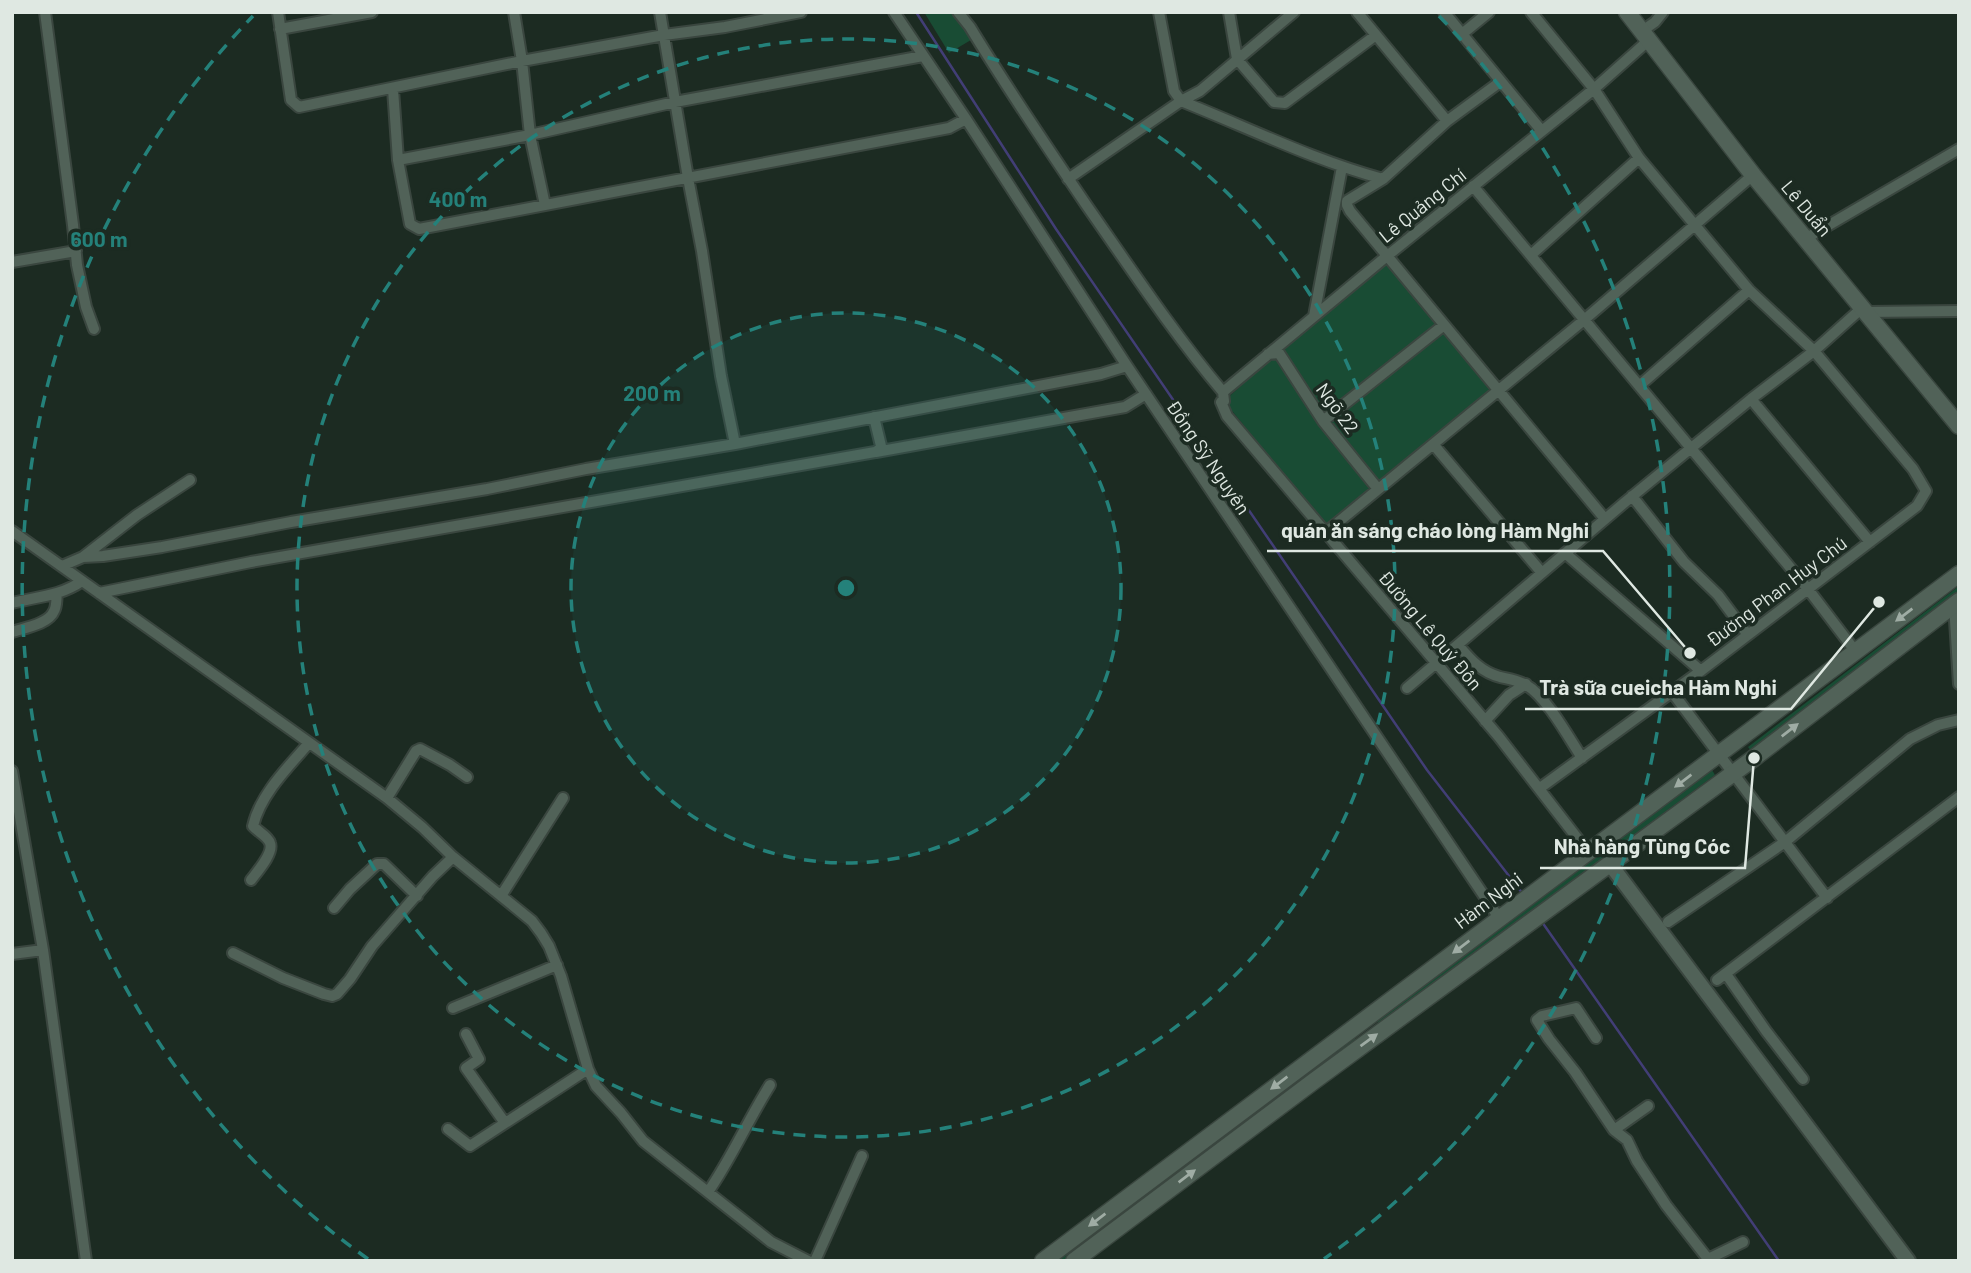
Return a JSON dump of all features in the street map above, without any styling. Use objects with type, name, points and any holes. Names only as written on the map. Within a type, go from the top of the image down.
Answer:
[{"type":"main road","name":"Lê Duẩn","points":[[1627,12],[1753,175],[1959,426]]},
{"type":"main road","name":"Hàm Nghi","points":[[1042,1261],[1959,574]]},
{"type":"main road","points":[[1074,1261],[1733,773],[1956,602]]},
{"type":"street","points":[[45,12],[77,265],[94,329]]},
{"type":"street","points":[[278,12],[291,100],[296,106],[303,107],[523,61],[801,12]]},
{"type":"street","points":[[280,29],[372,12]]},
{"type":"street","points":[[514,12],[523,61],[530,135],[545,205]]},
{"type":"street","points":[[660,12],[721,376],[735,444]]},
{"type":"street","name":"Đồng Sỹ Nguyên","points":[[894,12],[1126,366],[1499,918]]},
{"type":"street","name":"Đường Lê Quý Đôn","points":[[958,12],[1068,180],[1224,397],[1221,402],[1227,416],[1485,721],[1588,852]]},
{"type":"street","points":[[1159,12],[1174,91],[1181,101],[1284,145],[1383,180]]},
{"type":"street","points":[[1229,12],[1237,59],[1274,102],[1285,103],[1376,35]]},
{"type":"street","points":[[1068,180],[1181,101],[1200,91],[1294,12]]},
{"type":"street","points":[[1357,12],[1447,121]]},
{"type":"street","points":[[1444,12],[1541,130]]},
{"type":"street","points":[[1462,34],[1489,12]]},
{"type":"street","points":[[1531,12],[1594,89],[1639,158],[1749,290],[1814,351]]},
{"type":"street","name":"Lê Quảng Chí","points":[[1224,397],[1268,354],[1594,89],[1664,12]]},
{"type":"street","points":[[398,160],[530,135],[675,102],[923,56]]},
{"type":"street","points":[[1500,82],[1447,121],[1383,180],[1347,201],[1347,205],[1605,519]]},
{"type":"street","points":[[393,89],[398,160],[410,224],[419,229],[948,128],[966,119]]},
{"type":"street","points":[[1805,239],[1959,149]]},
{"type":"street","points":[[1531,255],[1639,158]]},
{"type":"street","points":[[1314,316],[1342,167]]},
{"type":"street","points":[[1325,533],[1584,320],[1753,175]]},
{"type":"street","points":[[1473,186],[1808,589],[1857,652]]},
{"type":"street","points":[[12,262],[76,251]]},
{"type":"street","points":[[1639,386],[1749,290]]},
{"type":"street","points":[[1407,688],[1690,448],[1864,310],[1959,311]]},
{"type":"street","points":[[1323,421],[1444,325]]},
{"type":"street","name":"Đường Phan Huy Chú","points":[[1540,788],[1672,692],[1917,506],[1926,491],[1921,480],[1814,351]]},
{"type":"street","name":"Ngõ 22","points":[[1268,354],[1279,353],[1323,421],[1378,489]]},
{"type":"street","points":[[82,557],[162,547],[634,460],[735,444],[1101,374],[1126,366]]},
{"type":"street","points":[[99,593],[251,562],[877,447],[1125,407],[1146,394]]},
{"type":"street","points":[[1751,399],[1870,542]]},
{"type":"street","points":[[874,417],[877,447]]},
{"type":"street","points":[[1433,444],[1542,573]]},
{"type":"street","points":[[62,566],[82,557],[137,514],[190,480]]},
{"type":"street","points":[[1632,496],[1684,562],[1717,595],[1748,635]]},
{"type":"street","points":[[12,531],[387,798],[453,857],[532,921],[549,946],[557,965],[587,1069],[596,1086],[643,1141],[771,1242],[808,1261]]},
{"type":"street","points":[[1565,553],[1700,671]]},
{"type":"street","points":[[12,603],[57,594],[82,581]]},
{"type":"street","points":[[12,632],[52,617],[57,594]]},
{"type":"street","points":[[1956,602],[1959,684]]},
{"type":"street","points":[[1458,645],[1481,669],[1526,684],[1536,693],[1582,758]]},
{"type":"street","points":[[1485,721],[1509,695],[1526,684]]},
{"type":"street","points":[[1672,692],[1827,898]]},
{"type":"street","points":[[1668,922],[1785,842],[1910,739],[1938,725],[1959,720]]},
{"type":"street","points":[[251,880],[265,862],[271,847],[270,842],[253,827],[257,815],[281,777],[309,743]]},
{"type":"street","points":[[387,798],[416,751],[420,749],[467,777]]},
{"type":"street","points":[[12,771],[43,950],[86,1261]]},
{"type":"street","points":[[1804,1079],[1722,977],[1959,797]]},
{"type":"street","points":[[500,896],[563,798]]},
{"type":"street","points":[[233,953],[283,978],[332,996],[343,989],[372,946],[453,857]]},
{"type":"street","points":[[334,908],[377,864],[384,864],[418,896]]},
{"type":"street","points":[[1610,864],[1909,1261]]},
{"type":"street","points":[[12,954],[43,950]]},
{"type":"street","points":[[453,1008],[557,965]]},
{"type":"street","points":[[1596,1038],[1576,1008],[1542,1016],[1537,1020],[1614,1130],[1627,1140],[1637,1161],[1666,1205],[1709,1260],[1743,1241]]},
{"type":"street","points":[[466,1034],[479,1059],[466,1068],[505,1123]]},
{"type":"street","points":[[448,1129],[470,1146],[587,1069]]},
{"type":"street","points":[[708,1192],[770,1085]]},
{"type":"street","points":[[1614,1130],[1648,1106]]},
{"type":"street","points":[[815,1261],[862,1156]]},
{"type":"green space","points":[[924,12],[953,12],[976,37],[949,53]]},
{"type":"green space","points":[[1384,258],[1495,392],[1326,527],[1224,401]]},
{"type":"green space","points":[[1959,586],[1959,594],[1752,752],[1748,747]]},
{"type":"green space","points":[[1712,770],[1715,775],[1379,1024],[1375,1019]]},
{"type":"green space","points":[[1354,1038],[1358,1043],[1066,1261],[1055,1261]]},
{"type":"waterway","points":[[916,12],[1056,229],[1427,770],[1523,894]]},
{"type":"waterway","points":[[1542,922],[1779,1261]]},
{"type":"place","name":"Trà sữa cueicha Hàm Nghi","points":[[1879,602]]},
{"type":"place","name":"quán ăn sáng cháo lòng Hàm Nghi","points":[[1690,653]]},
{"type":"place","name":"Nhà hàng Tùng Cóc","points":[[1754,758]]}]
